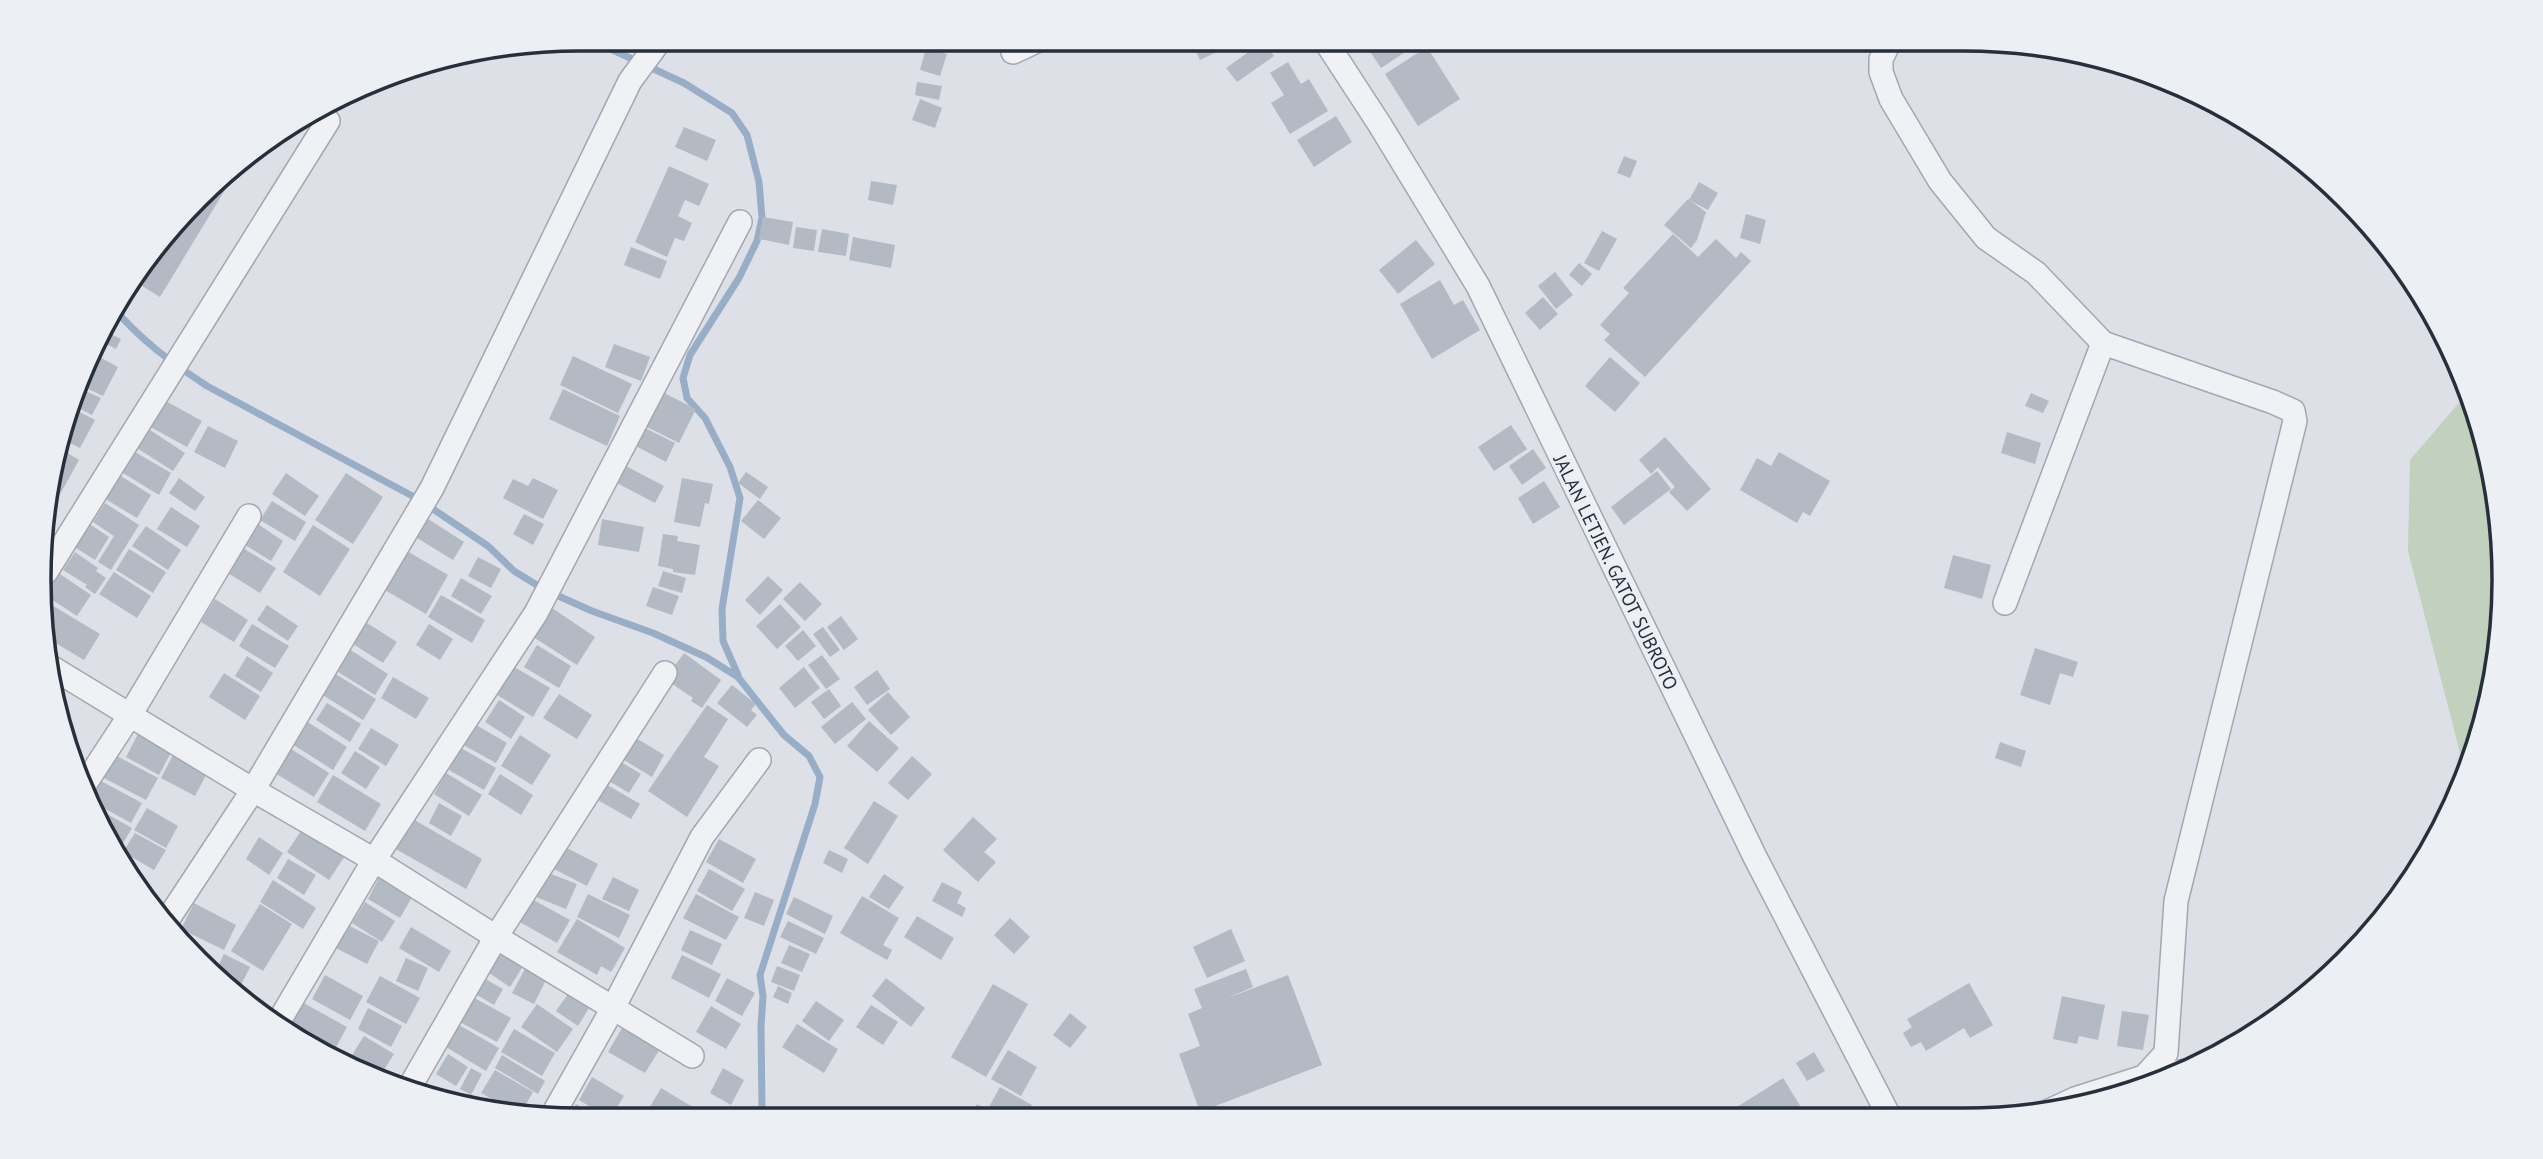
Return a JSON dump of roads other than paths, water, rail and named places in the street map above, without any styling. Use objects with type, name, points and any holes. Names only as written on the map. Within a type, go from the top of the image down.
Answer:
[{"type":"street","points":[[171,914],[253,790],[432,488],[630,81],[652,51]]},
{"type":"street","name":"JALAN LETJEN. GATOT SUBROTO","points":[[1332,51],[1478,286],[1731,809],[1885,1108]]},
{"type":"street","points":[[1885,51],[1881,59],[1884,83],[1940,181],[1986,238],[2036,274],[2103,343],[2293,411],[2295,421],[2176,901],[2166,1053],[2145,1076]]},
{"type":"street","points":[[51,563],[328,121]]},
{"type":"street","points":[[282,1016],[374,860],[536,613],[740,222]]},
{"type":"street","points":[[2005,603],[2103,343]]},
{"type":"street","points":[[89,777],[130,715],[248,516]]},
{"type":"street","points":[[59,672],[374,860],[692,1056]]},
{"type":"street","points":[[413,1081],[496,937],[665,673]]},
{"type":"street","points":[[557,1107],[613,1008],[702,837],[760,760]]},
{"type":"waterway","points":[[615,51],[684,83],[732,113],[747,135],[759,182],[762,218],[757,241],[739,278],[690,355],[683,378],[687,398],[705,418],[730,467],[740,498],[722,609],[723,641],[738,675]]},
{"type":"waterway","points":[[121,316],[157,350],[207,386],[418,499],[488,546],[514,571],[545,590],[592,611],[653,633],[706,657],[738,677],[784,735],[809,756],[820,777],[815,804],[760,975],[763,996],[762,1108]]}]
